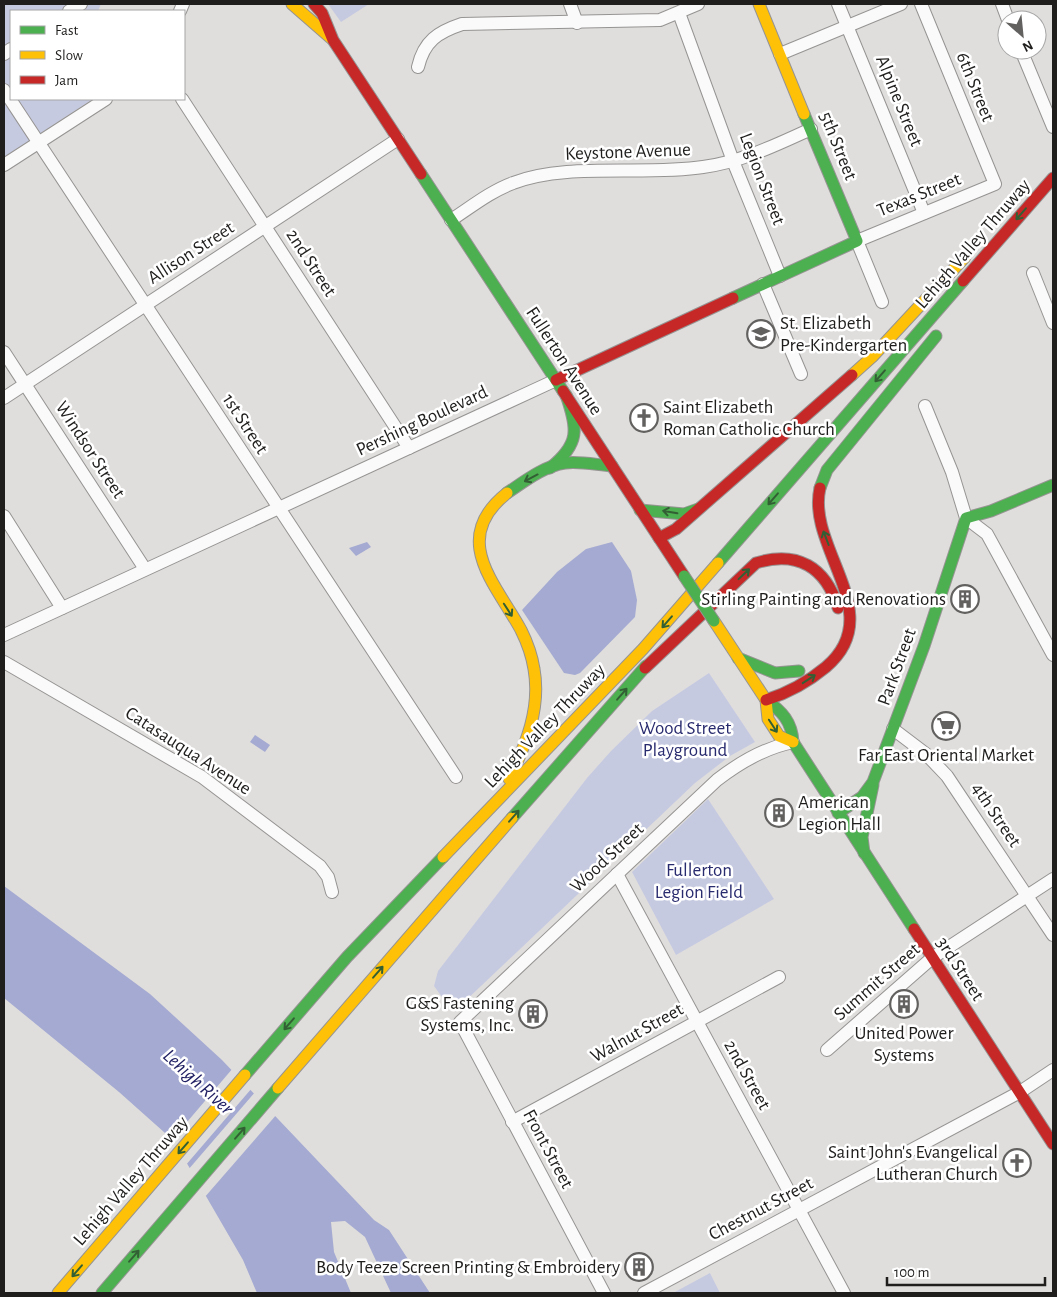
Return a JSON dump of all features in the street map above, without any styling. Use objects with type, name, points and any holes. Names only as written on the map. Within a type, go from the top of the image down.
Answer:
[{"type":"main road","name":"Fullerton Avenue","points":[[292,4],[333,40]]},
{"type":"main road","name":"Fullerton Avenue","points":[[314,4],[322,13],[333,40],[738,658],[766,700],[782,710],[793,727],[793,742],[838,814]]},
{"type":"main road","name":"5th Street","points":[[759,4],[857,241]]},
{"type":"main road","points":[[1008,211],[1053,164]]},
{"type":"main road","name":"Lehigh Valley Thruway","points":[[58,1293],[320,987],[643,649],[1053,178]]},
{"type":"main road","name":"Lehigh Valley Thruway","points":[[1028,224],[1053,194]]},
{"type":"main road","name":"Pershing Boulevard","points":[[556,380],[857,241]]},
{"type":"main road","points":[[659,538],[676,529],[866,363],[976,245]]},
{"type":"main road","name":"Lehigh Valley Thruway","points":[[766,700],[787,694],[822,670],[836,658],[846,641],[851,622],[850,603],[819,517],[820,486],[827,470],[939,332],[813,476]]},
{"type":"main road","points":[[498,800],[530,732],[536,687],[527,643],[482,564],[479,536],[484,519],[501,498],[550,468],[567,454],[576,432],[577,424],[566,395]]},
{"type":"main road","points":[[550,468],[566,463],[612,466]]},
{"type":"main road","points":[[966,518],[991,511],[1053,485]]},
{"type":"main road","points":[[640,510],[684,514],[698,509]]},
{"type":"main road","name":"Park Street","points":[[838,814],[862,797],[873,782],[966,518]]},
{"type":"main road","points":[[645,668],[756,563],[772,558],[788,557],[803,561],[823,577],[832,591],[837,606],[838,621],[832,640],[808,666],[778,686],[766,700]]},
{"type":"main road","name":"Lehigh Valley Thruway","points":[[102,1293],[346,1009],[729,572]]},
{"type":"main road","points":[[738,658],[773,673],[789,674],[808,666]]},
{"type":"main road","name":"Fullerton Avenue","points":[[766,700],[768,719],[779,736],[793,742]]},
{"type":"main road","points":[[864,853],[862,838],[873,782]]},
{"type":"main road","name":"3rd Street","points":[[838,814],[1053,1144]]},
{"type":"street","points":[[570,4],[578,23]]},
{"type":"street","points":[[418,67],[421,54],[428,42],[439,33],[462,24],[660,20],[698,4]]},
{"type":"street","name":"Alpine Street","points":[[838,4],[924,214]]},
{"type":"street","points":[[780,54],[901,4]]},
{"type":"street","name":"6th Street","points":[[921,4],[995,184]]},
{"type":"street","name":"Legion Street","points":[[678,12],[780,276]]},
{"type":"street","points":[[1025,60],[1053,127]]},
{"type":"street","name":"1st Street","points":[[11,100],[456,778]]},
{"type":"street","points":[[4,165],[104,100]]},
{"type":"street","name":"2nd Street","points":[[183,100],[409,448]]},
{"type":"street","name":"Keystone Avenue","points":[[451,220],[506,186],[537,175],[677,170],[734,161],[811,129]]},
{"type":"street","name":"Allison Street","points":[[4,398],[398,139]]},
{"type":"street","name":"Texas Street","points":[[857,241],[995,184]]},
{"type":"street","name":"5th Street","points":[[857,241],[882,302]]},
{"type":"street","points":[[1033,273],[1053,323]]},
{"type":"street","points":[[763,284],[801,374]]},
{"type":"street","name":"Windsor Street","points":[[4,352],[146,569]]},
{"type":"street","name":"Pershing Boulevard","points":[[4,635],[556,380]]},
{"type":"street","points":[[925,406],[954,479],[966,518],[987,534],[1053,655]]},
{"type":"street","points":[[4,516],[62,608]]},
{"type":"street","name":"Catasauqua Avenue","points":[[4,662],[202,777],[320,866],[325,871],[332,892]]},
{"type":"street","name":"4th Street","points":[[893,729],[926,754],[947,776],[1053,935]]},
{"type":"street","name":"Wood Street","points":[[460,1022],[726,773],[776,746],[793,742]]},
{"type":"street","name":"2nd Street","points":[[617,874],[844,1293]]},
{"type":"street","name":"Summit Street","points":[[827,1050],[932,958],[1053,879]]},
{"type":"street","name":"Walnut Street","points":[[512,1122],[779,977]]},
{"type":"street","name":"Front Street","points":[[460,1022],[604,1293]]},
{"type":"street","name":"Chestnut Street","points":[[644,1293],[1020,1092],[1053,1070]]},
{"type":"green space","points":[[4,4],[101,4],[98,10],[10,10],[10,100],[91,100],[4,157]]},
{"type":"green space","points":[[328,4],[369,4],[341,22]]},
{"type":"green space","name":"Wood Street Playground","points":[[709,673],[755,742],[730,756],[695,783],[461,1005],[447,1004],[434,986],[438,971],[587,778],[611,751],[652,711]]},
{"type":"green space","name":"Fullerton Legion Field","points":[[708,799],[774,899],[676,955],[632,872]]},
{"type":"green space","points":[[710,1273],[720,1293],[673,1293]]},
{"type":"water","points":[[367,542],[371,547],[356,556],[349,548]]},
{"type":"water","points":[[612,542],[631,571],[637,600],[635,617],[580,673],[575,675],[564,673],[522,610],[557,572],[586,549]]},
{"type":"water","points":[[255,735],[270,745],[265,752],[250,742]]},
{"type":"water","name":"Lehigh River","points":[[4,886],[150,994],[222,1060],[374,1220],[389,1230],[430,1293],[391,1293],[365,1237],[345,1221],[331,1222],[334,1252],[351,1293],[257,1293],[243,1260],[174,1141],[119,1092],[4,998]]},
{"type":"pier","points":[[233,1068],[252,1088],[185,1166],[170,1142]]},
{"type":"pier","points":[[256,1091],[277,1114],[204,1198],[188,1170]]},
{"type":"traffic: fast","points":[[733,298],[857,241],[804,114]]},
{"type":"traffic: fast","points":[[421,174],[563,391]]},
{"type":"traffic: fast","points":[[718,563],[963,281]]},
{"type":"traffic: fast","points":[[820,488],[827,470],[936,336]]},
{"type":"traffic: fast","points":[[550,468],[567,451],[574,435],[573,417],[566,395]]},
{"type":"traffic: fast","points":[[507,493],[535,475],[557,465],[577,462],[612,466]]},
{"type":"traffic: fast","points":[[838,813],[862,797],[873,782],[924,646],[966,518],[991,511],[1053,485]]},
{"type":"traffic: fast","points":[[640,510],[684,514],[698,509]]},
{"type":"traffic: fast","points":[[684,576],[714,621]]},
{"type":"traffic: fast","points":[[738,658],[775,673],[799,671]]},
{"type":"traffic: fast","points":[[512,818],[646,666]]},
{"type":"traffic: fast","points":[[766,700],[777,708],[785,718],[791,729],[793,742],[914,929]]},
{"type":"traffic: fast","points":[[864,853],[862,837],[873,785]]},
{"type":"traffic: fast","points":[[245,1075],[347,957],[443,857]]},
{"type":"traffic: fast","points":[[102,1293],[278,1088]]},
{"type":"traffic: slow","points":[[292,4],[331,38]]},
{"type":"traffic: slow","points":[[759,4],[804,114]]},
{"type":"traffic: slow","points":[[852,375],[872,357],[965,257]]},
{"type":"traffic: slow","points":[[507,493],[490,510],[481,527],[479,544],[483,562],[490,579],[525,639],[531,654],[536,684],[534,712],[526,740],[509,779]]},
{"type":"traffic: slow","points":[[443,857],[643,649],[718,563]]},
{"type":"traffic: slow","points":[[714,621],[766,700],[768,719],[779,736],[793,742]]},
{"type":"traffic: slow","points":[[278,1088],[512,818]]},
{"type":"traffic: slow","points":[[58,1293],[245,1075]]},
{"type":"traffic: jam","points":[[314,4],[322,13],[333,40],[421,174]]},
{"type":"traffic: jam","points":[[963,281],[1053,178]]},
{"type":"traffic: jam","points":[[556,380],[733,298]]},
{"type":"traffic: jam","points":[[659,538],[676,529],[852,375]]},
{"type":"traffic: jam","points":[[563,391],[684,576]]},
{"type":"traffic: jam","points":[[766,700],[798,686],[826,667],[843,647],[850,625],[848,603],[824,534],[819,511],[820,488]]},
{"type":"traffic: jam","points":[[645,668],[756,563],[784,559],[808,565],[818,572],[826,582],[838,608]]},
{"type":"traffic: jam","points":[[914,929],[1053,1144]]},
{"type":"place","name":"St. Elizabeth Pre-Kindergarten","points":[[761,334]]},
{"type":"place","name":"Saint Elizabeth Roman Catholic Church","points":[[644,418]]},
{"type":"place","name":"Stirling Painting and Renovations","points":[[965,599]]},
{"type":"place","name":"Far East Oriental Market","points":[[946,726]]},
{"type":"place","name":"American Legion Hall","points":[[779,813]]},
{"type":"place","name":"United Power Systems","points":[[904,1004]]},
{"type":"place","name":"G&S Fastening Systems, Inc.","points":[[533,1014]]},
{"type":"place","name":"Saint John's Evangelical Lutheran Church","points":[[1017,1163]]},
{"type":"place","name":"Body Teeze Screen Printing & Embroidery","points":[[639,1267]]}]
